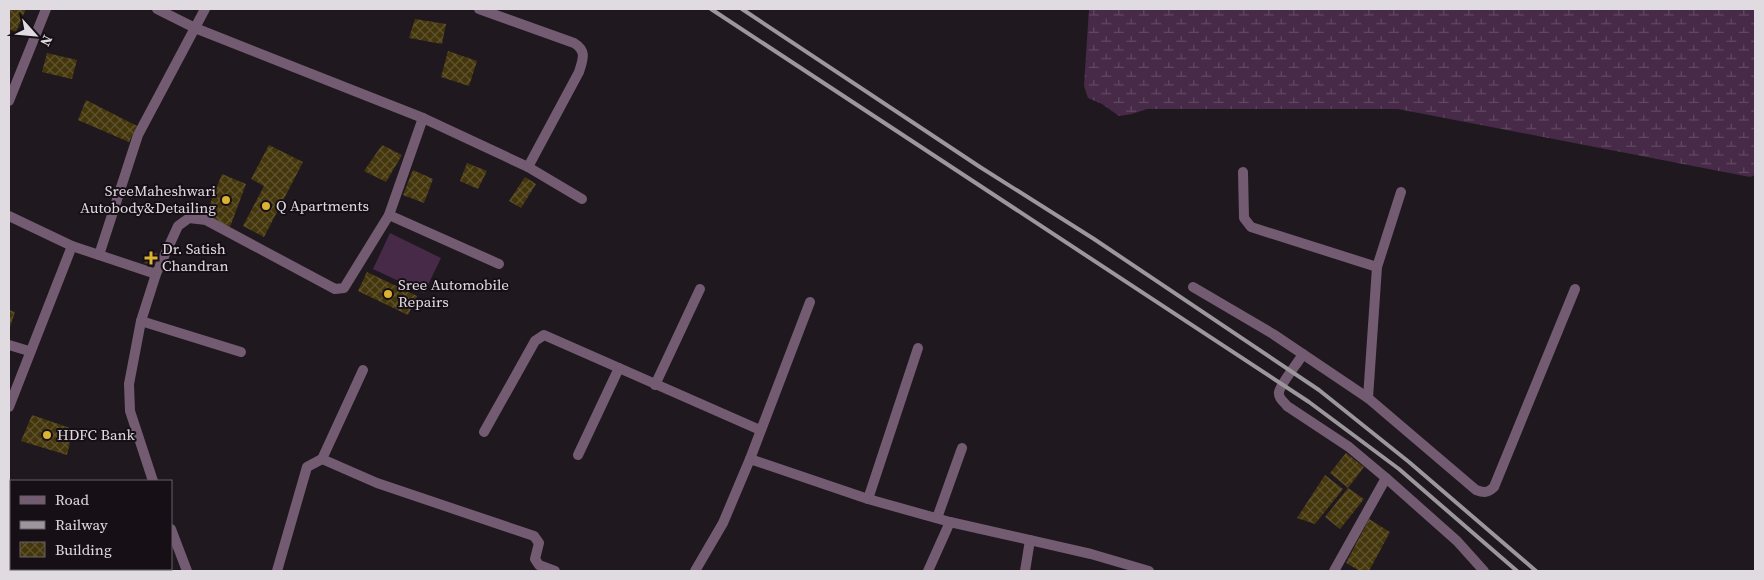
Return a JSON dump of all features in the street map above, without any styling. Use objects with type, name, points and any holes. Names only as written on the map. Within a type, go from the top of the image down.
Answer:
[{"type":"street","points":[[9,101],[46,9]]},
{"type":"street","points":[[158,9],[195,28],[423,118],[528,167],[582,199]]},
{"type":"street","points":[[99,255],[138,135],[205,9]]},
{"type":"street","points":[[479,9],[574,43],[582,48],[584,56],[579,72],[528,167]]},
{"type":"street","points":[[153,480],[130,412],[129,384],[141,321],[156,274],[178,226],[189,218],[206,220],[335,289],[344,288],[350,282],[389,215],[423,118]]},
{"type":"street","points":[[1244,172],[1244,218],[1251,227],[1377,267]]},
{"type":"street","points":[[1368,398],[1377,267],[1401,192]]},
{"type":"street","points":[[389,215],[499,264]]},
{"type":"street","points":[[9,216],[72,246],[156,274]]},
{"type":"street","points":[[9,406],[29,351],[72,246]]},
{"type":"street","points":[[1193,287],[1303,354],[1368,398],[1476,490],[1483,493],[1489,492],[1494,487],[1575,289]]},
{"type":"street","points":[[655,385],[700,289]]},
{"type":"street","points":[[695,571],[723,524],[810,302]]},
{"type":"street","points":[[141,321],[241,352]]},
{"type":"street","points":[[484,432],[535,341],[544,335],[760,430]]},
{"type":"street","points":[[9,345],[29,351]]},
{"type":"street","points":[[868,499],[918,348]]},
{"type":"street","points":[[1303,354],[1282,385],[1279,392],[1280,398],[1287,406],[1349,447],[1386,478],[1457,541],[1478,569]]},
{"type":"street","points":[[578,455],[619,368]]},
{"type":"street","points":[[277,571],[307,467],[322,459],[363,370]]},
{"type":"street","points":[[937,518],[962,448]]},
{"type":"street","points":[[322,459],[377,483],[534,536],[539,543],[535,559],[539,565],[555,571]]},
{"type":"street","points":[[750,459],[868,499],[950,522],[1030,540],[1149,571]]},
{"type":"street","points":[[1334,571],[1386,478]]},
{"type":"street","points":[[928,571],[950,522]]},
{"type":"street","points":[[172,531],[187,571]]},
{"type":"street","points":[[1025,571],[1030,540]]},
{"type":"green space","points":[[1089,9],[1755,9],[1755,175],[1750,177],[1398,109],[1147,109],[1119,116],[1102,104],[1088,98],[1084,86]]},
{"type":"green space","points":[[390,233],[441,258],[424,293],[373,269]]},
{"type":"building","points":[[9,9],[26,9],[16,32],[9,29]]},
{"type":"building","points":[[415,19],[446,24],[442,44],[409,38]]},
{"type":"building","points":[[448,51],[477,61],[469,86],[441,77]]},
{"type":"building","points":[[47,53],[77,60],[72,79],[42,72]]},
{"type":"building","points":[[86,100],[137,126],[129,142],[78,120]]},
{"type":"building","name":"Q Apartments","points":[[269,145],[303,162],[264,237],[243,226],[264,186],[251,179]]},
{"type":"building","points":[[382,145],[402,155],[386,182],[364,171]]},
{"type":"building","points":[[467,163],[487,171],[478,189],[460,181]]},
{"type":"building","points":[[413,170],[433,179],[424,203],[403,195]]},
{"type":"building","name":"SreeMaheshwari Autobody&Detailing","points":[[222,174],[246,184],[230,227],[205,217]]},
{"type":"building","points":[[525,177],[536,184],[521,208],[509,201]]},
{"type":"building","name":"Dr. Satish Chandran","points":[[151,252],[158,254],[154,265],[144,263]]},
{"type":"building","name":"Sree Automobile Repairs","points":[[367,272],[417,296],[408,315],[358,291]]},
{"type":"building","points":[[9,310],[15,312],[9,330]]},
{"type":"building","name":"HDFC Bank","points":[[32,415],[73,429],[67,455],[21,441]]},
{"type":"building","points":[[1346,453],[1364,467],[1348,488],[1330,473]]},
{"type":"building","points":[[1325,475],[1343,489],[1315,524],[1297,518]]},
{"type":"building","points":[[1348,488],[1364,499],[1340,529],[1325,517]]},
{"type":"building","points":[[1369,519],[1390,532],[1369,571],[1360,571],[1346,563]]},
{"type":"railway","points":[[711,9],[1309,402],[1399,469],[1517,571]]},
{"type":"railway","points":[[742,9],[980,167],[1094,239],[1319,390],[1409,462],[1536,571]]},
{"type":"place","name":"SreeMaheshwari Autobody&Detailing","points":[[226,200]]},
{"type":"place","name":"Q Apartments","points":[[266,206]]},
{"type":"place","name":"Dr. Satish Chandran","points":[[151,258]]},
{"type":"place","name":"Sree Automobile Repairs","points":[[388,294]]},
{"type":"place","name":"HDFC Bank","points":[[47,435]]}]
